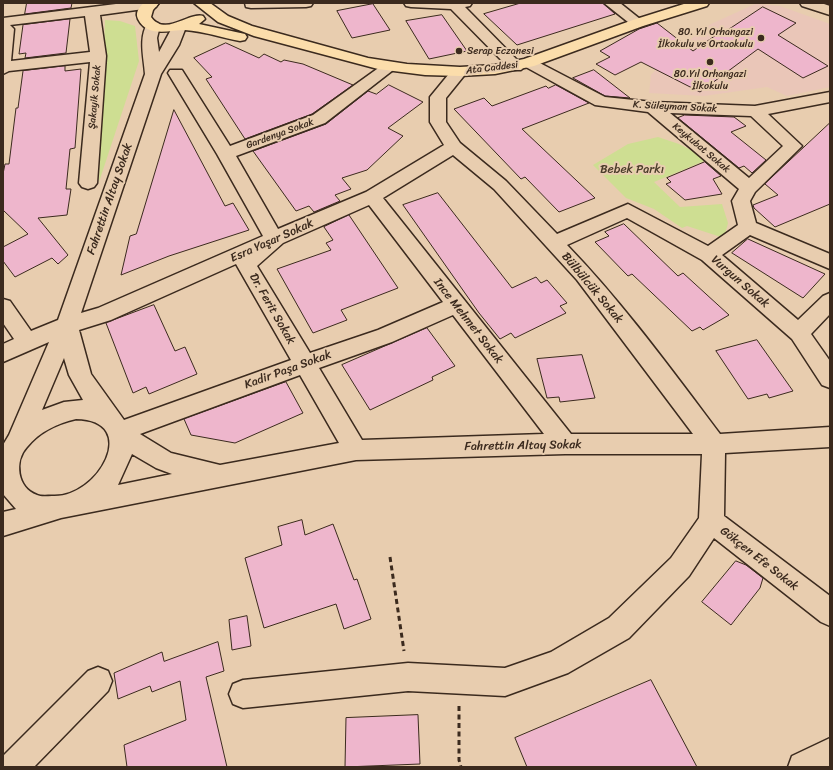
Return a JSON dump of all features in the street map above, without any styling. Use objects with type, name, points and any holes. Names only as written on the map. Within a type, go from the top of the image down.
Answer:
[{"type":"main road","points":[[150,25],[144,19],[143,14],[152,3]]},
{"type":"main road","name":"Ata Caddesi","points":[[202,4],[226,22],[256,33],[389,67],[459,72],[523,65],[638,23],[702,3]]},
{"type":"main road","name":"Ata Caddesi","points":[[182,27],[199,19],[203,14],[202,4]]},
{"type":"main road","name":"Ata Caddesi","points":[[150,25],[165,28],[182,27],[215,30],[290,48],[321,50]]},
{"type":"street","points":[[33,3],[49,17]]},
{"type":"street","points":[[98,56],[3,68],[5,26],[49,17],[152,3]]},
{"type":"street","points":[[251,4],[306,3]]},
{"type":"street","points":[[411,3],[458,4]]},
{"type":"street","points":[[611,3],[638,23]]},
{"type":"street","points":[[806,3],[830,11]]},
{"type":"street","name":"K. Süleyman Sokak","points":[[458,4],[523,65],[601,102],[653,107],[755,111],[830,97]]},
{"type":"street","points":[[92,11],[150,25],[153,74]]},
{"type":"street","name":"Şakayik Sokak","points":[[88,183],[98,56],[92,11]]},
{"type":"street","points":[[153,74],[182,27]]},
{"type":"street","name":"Gardenya Sokak","points":[[226,154],[319,119],[389,67]]},
{"type":"street","points":[[454,147],[438,122],[438,97],[459,72]]},
{"type":"street","points":[[176,73],[226,154],[276,240]]},
{"type":"street","name":"Fahrettin Altay Sokak","points":[[153,74],[67,325],[11,447],[7,473],[11,487],[20,499],[35,506],[54,508],[356,450],[565,444],[714,444],[830,437]]},
{"type":"street","name":"Keykubat Sokak","points":[[653,107],[750,188]]},
{"type":"street","points":[[748,227],[741,201],[750,188],[793,146],[755,111]]},
{"type":"street","name":"Esra Yaşar Sokak","points":[[3,353],[67,325],[104,314],[276,240],[372,196],[454,147]]},
{"type":"street","name":"Bülbülcük Sokak","points":[[454,147],[500,185],[584,275],[676,392],[714,444]]},
{"type":"street","name":"Ince Mehmet Sokak","points":[[372,196],[455,305],[565,444]]},
{"type":"street","name":"Vurgun Sokak","points":[[553,243],[628,210],[709,256],[799,333],[830,379]]},
{"type":"street","points":[[709,256],[748,227]]},
{"type":"street","points":[[748,227],[830,262]]},
{"type":"street","name":"Dr. Ferit Sokak","points":[[276,240],[246,264],[356,450]]},
{"type":"street","points":[[799,333],[830,301]]},
{"type":"street","name":"Kadir Paşa Sokak","points":[[119,432],[385,336],[455,305]]},
{"type":"street","points":[[3,306],[27,342]]},
{"type":"street","points":[[67,325],[80,376],[119,432],[164,461],[219,476]]},
{"type":"street","points":[[3,524],[73,504],[92,494],[108,480],[118,464],[122,447],[119,432],[111,420],[98,413],[82,410],[65,411],[47,417],[36,424],[11,447]]},
{"type":"street","name":"Gökçen Efe Sokak","points":[[714,444],[711,521],[830,613]]},
{"type":"street","points":[[243,694],[408,677],[505,682],[558,663],[619,628],[680,567],[711,521]]},
{"type":"street","points":[[13,767],[98,681]]},
{"type":"street","points":[[803,767],[830,753]]},
{"type":"path","points":[[390,557],[408,677]]},
{"type":"path","points":[[459,680],[459,760],[461,767]]},
{"type":"shaded area","name":"80. Yıl Orhangazi İlkokulu ve Ortaokulu","points":[[755,4],[780,6],[830,24],[830,87],[787,96],[767,87],[704,96],[649,93],[651,75],[673,52],[711,24]]},
{"type":"green space","points":[[105,20],[120,21],[135,26],[139,61],[99,182]]},
{"type":"green space","name":"Bebek Parkı","points":[[658,137],[679,144],[709,159],[654,182],[680,207],[722,204],[728,223],[724,238],[687,226],[682,228],[654,209],[626,198],[593,165],[628,144]]},
{"type":"building","points":[[27,3],[72,3],[71,8],[25,14]]},
{"type":"building","points":[[521,3],[603,3],[615,14],[517,45],[484,14]]},
{"type":"building","points":[[373,4],[390,30],[352,38],[337,11]]},
{"type":"building","points":[[763,7],[796,23],[778,35],[828,66],[803,78],[758,49],[700,92],[641,62],[615,75],[596,64],[610,57],[600,51],[639,29],[657,23],[693,51],[719,33],[721,34]]},
{"type":"building","points":[[442,15],[467,51],[429,59],[406,21]]},
{"type":"building","points":[[70,19],[66,53],[25,58],[26,53],[19,54],[23,25]]},
{"type":"building","points":[[226,43],[259,58],[264,54],[281,62],[284,60],[303,64],[353,85],[312,114],[245,139],[206,79],[212,77],[194,58]]},
{"type":"building","points":[[65,66],[65,71],[81,69],[75,148],[70,149],[66,189],[71,189],[67,215],[38,218],[68,255],[58,264],[52,258],[15,277],[3,261],[3,247],[28,234],[3,210],[3,174],[5,164],[9,164],[16,108],[18,108],[23,71]]},
{"type":"building","points":[[594,70],[630,98],[605,96],[573,78]]},
{"type":"building","points":[[389,85],[423,102],[388,128],[403,136],[367,170],[342,178],[351,189],[335,195],[340,201],[314,212],[309,206],[296,211],[253,151],[326,124],[368,91],[376,94]]},
{"type":"building","points":[[556,85],[589,103],[522,129],[595,198],[559,212],[525,177],[521,179],[454,109],[484,98],[492,106],[546,86],[548,88]]},
{"type":"building","points":[[174,110],[225,206],[233,203],[249,230],[169,256],[121,275],[130,236],[136,234]]},
{"type":"building","points":[[685,115],[734,117],[746,126],[731,132],[766,160],[752,173],[744,166],[739,168],[678,118]]},
{"type":"building","points":[[830,123],[830,204],[775,227],[754,208],[753,205],[778,195],[765,184]]},
{"type":"building","points":[[705,162],[721,176],[713,179],[722,194],[685,200],[666,184],[671,182],[667,178]]},
{"type":"building","points":[[438,193],[512,288],[536,277],[541,283],[547,280],[567,303],[560,306],[566,313],[515,338],[511,333],[500,339],[479,313],[403,205]]},
{"type":"building","points":[[349,215],[398,288],[341,310],[347,320],[313,333],[277,269],[331,250],[326,243],[333,240],[324,227]]},
{"type":"building","points":[[624,224],[678,276],[683,273],[729,315],[703,330],[700,327],[692,331],[632,274],[628,276],[595,242],[609,236],[605,232]]},
{"type":"building","points":[[748,239],[825,274],[803,298],[732,253]]},
{"type":"building","points":[[154,305],[175,351],[185,347],[197,374],[149,394],[146,387],[133,393],[106,323]]},
{"type":"building","points":[[427,328],[455,366],[432,377],[433,380],[370,410],[342,365]]},
{"type":"building","points":[[757,340],[793,391],[769,398],[767,394],[748,399],[716,351]]},
{"type":"building","points":[[582,355],[595,398],[560,402],[559,397],[547,398],[537,359]]},
{"type":"building","points":[[286,382],[303,413],[235,443],[191,435],[184,419]]},
{"type":"building","points":[[302,520],[305,535],[333,524],[354,580],[357,579],[371,619],[344,629],[336,604],[264,628],[245,558],[282,545],[278,527]]},
{"type":"building","points":[[736,561],[746,565],[763,578],[760,588],[731,625],[702,602]]},
{"type":"building","points":[[247,616],[251,646],[232,650],[229,620]]},
{"type":"building","points":[[218,642],[224,671],[206,677],[227,767],[127,767],[124,745],[186,720],[180,681],[152,692],[150,686],[118,699],[114,673],[162,652],[164,661]]},
{"type":"building","points":[[651,680],[697,767],[527,767],[515,738]]},
{"type":"building","points":[[418,715],[420,764],[345,767],[346,718]]},
{"type":"place","name":"80. Yıl Orhangazi İlkokulu ve Ortaokulu","points":[[761,38]]},
{"type":"place","name":"Serap Eczanesi","points":[[459,51]]},
{"type":"place","name":"80.Yıl Orhangazi İlkokulu","points":[[710,62]]}]
